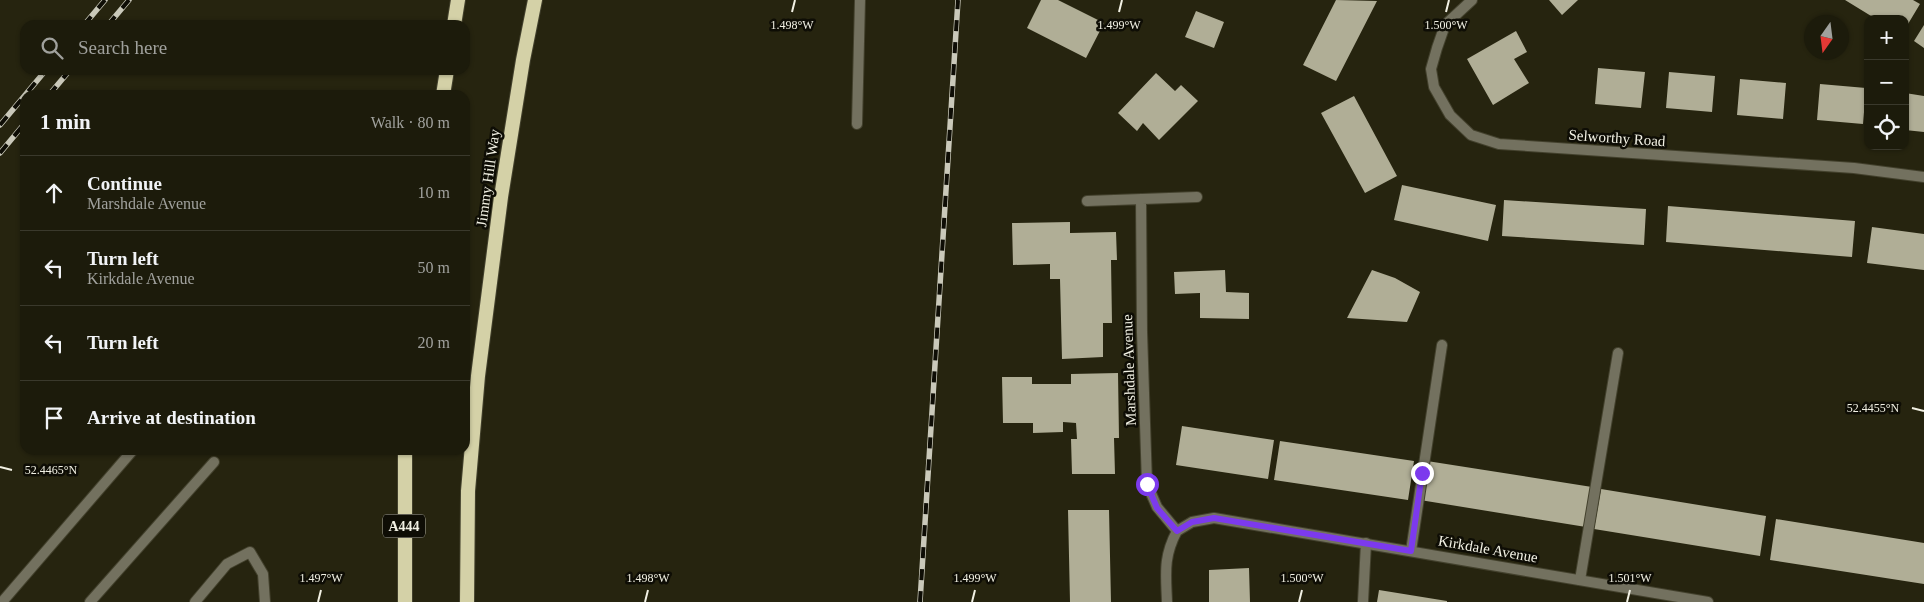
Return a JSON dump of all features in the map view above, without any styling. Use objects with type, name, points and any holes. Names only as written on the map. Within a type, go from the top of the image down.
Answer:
[{"type":"highway","points":[[455,20],[458,0]]},
{"type":"highway","name":"Jimmy Hill Way","points":[[467,602],[468,491],[478,376],[501,197],[523,60],[535,0]]},
{"type":"highway","points":[[444,90],[446,75]]},
{"type":"highway","name":"A444","points":[[405,455],[405,602]]},
{"type":"street","points":[[857,124],[860,0]]},
{"type":"street","name":"Selworthy Road","points":[[1472,0],[1445,25],[1431,69],[1434,88],[1450,115],[1471,135],[1498,144],[1854,168],[1924,177]]},
{"type":"street","points":[[1087,201],[1197,196]]},
{"type":"street","name":"Marshdale Avenue","points":[[1141,199],[1142,332],[1147,484],[1157,508],[1177,531]]},
{"type":"street","points":[[1411,551],[1442,345]]},
{"type":"street","points":[[1580,580],[1618,353]]},
{"type":"street","points":[[2,602],[129,455]]},
{"type":"street","points":[[90,602],[214,462]]},
{"type":"street","name":"Kirkdale Avenue","points":[[1177,531],[1192,522],[1214,518],[1708,602]]},
{"type":"street","points":[[1167,602],[1166,562],[1169,546],[1177,531]]},
{"type":"street","points":[[1363,602],[1366,543]]},
{"type":"street","points":[[195,602],[227,564],[250,552],[263,574],[265,602]]},
{"type":"building","points":[[1041,0],[1058,0],[1104,23],[1086,58],[1027,28]]},
{"type":"building","points":[[1336,0],[1377,1],[1336,81],[1303,65]]},
{"type":"building","points":[[1549,0],[1578,0],[1562,15]]},
{"type":"building","points":[[1845,0],[1913,0],[1920,4],[1909,22],[1909,15],[1869,15]]},
{"type":"building","points":[[1196,11],[1224,22],[1214,48],[1185,37]]},
{"type":"building","points":[[1924,25],[1924,48],[1914,41]]},
{"type":"building","points":[[1516,31],[1527,52],[1514,59],[1529,83],[1493,105],[1467,59]]},
{"type":"building","points":[[1598,68],[1645,72],[1641,108],[1595,104]]},
{"type":"building","points":[[1669,72],[1715,76],[1712,112],[1666,108]]},
{"type":"building","points":[[1156,73],[1175,91],[1181,85],[1198,101],[1159,140],[1143,123],[1137,131],[1118,113]]},
{"type":"building","points":[[1740,79],[1786,83],[1783,119],[1737,115]]},
{"type":"building","points":[[1820,84],[1864,88],[1863,124],[1817,120]]},
{"type":"building","points":[[1909,94],[1924,96],[1924,132],[1909,130]]},
{"type":"building","points":[[1354,96],[1397,176],[1365,193],[1321,113]]},
{"type":"building","points":[[1402,185],[1496,205],[1488,241],[1394,220]]},
{"type":"building","points":[[1504,200],[1646,209],[1644,245],[1502,236]]},
{"type":"building","points":[[1668,206],[1855,221],[1852,257],[1666,242]]},
{"type":"building","points":[[1070,222],[1070,233],[1116,232],[1117,260],[1111,260],[1112,323],[1103,323],[1103,357],[1062,359],[1060,279],[1050,279],[1050,264],[1013,265],[1012,223]]},
{"type":"building","points":[[1872,227],[1924,234],[1924,270],[1867,263]]},
{"type":"building","points":[[1225,270],[1226,292],[1249,293],[1249,319],[1200,318],[1200,293],[1175,294],[1174,272]]},
{"type":"building","points":[[1372,270],[1395,278],[1420,292],[1407,322],[1347,318]]},
{"type":"building","points":[[1118,373],[1119,438],[1114,438],[1115,474],[1072,474],[1071,439],[1077,439],[1076,423],[1063,422],[1063,432],[1033,433],[1033,423],[1003,423],[1002,377],[1032,377],[1032,384],[1071,384],[1071,374]]},
{"type":"building","points":[[1182,426],[1274,440],[1268,479],[1176,465]]},
{"type":"building","points":[[1280,441],[1414,461],[1408,500],[1274,480]]},
{"type":"building","points":[[1427,461],[1592,487],[1586,527],[1420,500]]},
{"type":"building","points":[[1601,489],[1766,516],[1760,556],[1594,529]]},
{"type":"building","points":[[1068,510],[1109,510],[1111,602],[1070,602]]},
{"type":"building","points":[[1776,519],[1924,543],[1924,584],[1770,560]]},
{"type":"building","points":[[1249,568],[1250,602],[1209,602],[1209,570]]},
{"type":"building","points":[[1379,590],[1447,601],[1447,602],[1377,602]]},
{"type":"railway","points":[[88,20],[105,0]]},
{"type":"railway","points":[[112,20],[129,0]]},
{"type":"railway","points":[[920,602],[958,0]]},
{"type":"railway","points":[[29,90],[42,75]]},
{"type":"railway","points":[[53,90],[66,75]]},
{"type":"railway","points":[[0,125],[20,101]]},
{"type":"railway","points":[[0,153],[20,129]]},
{"type":"route","points":[[1147,484],[1157,508],[1177,531],[1192,522],[1214,518],[1411,551],[1422,473]]}]
